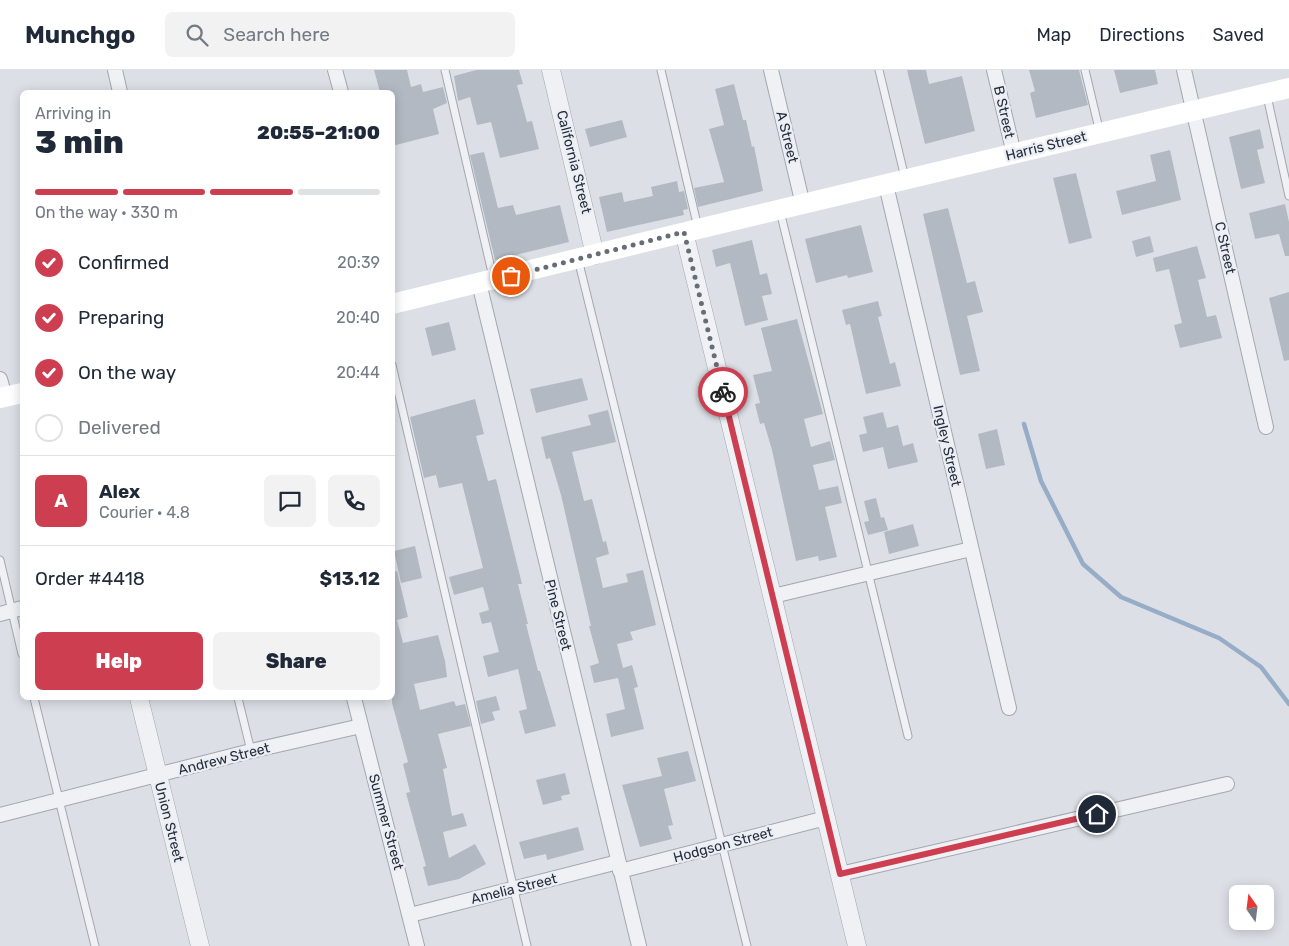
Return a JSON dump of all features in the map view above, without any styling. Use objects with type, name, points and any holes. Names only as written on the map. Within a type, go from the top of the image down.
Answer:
[{"type":"main road","name":"Harris Street","points":[[395,303],[1289,88]]},
{"type":"street","points":[[115,70],[120,90]]},
{"type":"street","points":[[335,70],[340,90]]},
{"type":"street","name":"California Street","points":[[551,70],[586,257]]},
{"type":"street","name":"A Street","points":[[771,70],[803,205]]},
{"type":"street","name":"B Street","points":[[994,70],[1014,154]]},
{"type":"street","name":"C Street","points":[[1184,70],[1266,427]]},
{"type":"street","name":"Ingley Street","points":[[896,183],[971,549],[1009,708]]},
{"type":"street","points":[[691,231],[773,596],[857,946]]},
{"type":"street","name":"Pine Street","points":[[487,281],[619,867],[639,946]]},
{"type":"street","points":[[773,596],[971,549]]},
{"type":"street","name":"Union Street","points":[[139,700],[200,946]]},
{"type":"street","name":"Summer Street","points":[[354,700],[417,946]]},
{"type":"street","name":"Andrew Street","points":[[0,815],[361,726]]},
{"type":"street","points":[[840,874],[1227,784]]},
{"type":"street","name":"Hodgson Street","points":[[619,867],[721,845],[826,818]]},
{"type":"street","name":"Amelia Street","points":[[410,915],[513,889],[619,867]]},
{"type":"lane","points":[[444,70],[487,281]]},
{"type":"lane","points":[[661,70],[691,231]]},
{"type":"lane","points":[[879,70],[896,183]]},
{"type":"lane","points":[[1085,70],[1100,133]]},
{"type":"lane","points":[[1266,93],[1289,196]]},
{"type":"lane","points":[[780,210],[867,574],[908,736]]},
{"type":"lane","points":[[586,257],[721,845],[747,946]]},
{"type":"lane","points":[[395,378],[527,946]]},
{"type":"lane","points":[[0,560],[20,646]]},
{"type":"lane","points":[[35,700],[95,946]]},
{"type":"lane","points":[[238,700],[251,752]]},
{"type":"building","points":[[374,70],[407,70],[411,87],[421,84],[423,92],[443,87],[447,103],[433,109],[439,134],[395,145],[395,90],[379,90]]},
{"type":"building","points":[[476,70],[519,70],[523,84],[517,85],[527,122],[532,121],[539,149],[500,158],[491,122],[477,125],[470,97],[458,101],[454,76]]},
{"type":"building","points":[[907,70],[926,70],[929,84],[962,76],[975,131],[925,144]]},
{"type":"building","points":[[1029,70],[1079,70],[1088,105],[1036,118],[1030,93],[1035,91]]},
{"type":"building","points":[[1114,70],[1155,70],[1158,84],[1120,93]]},
{"type":"building","points":[[734,84],[743,120],[746,120],[752,147],[754,146],[763,191],[698,207],[694,188],[724,182],[709,129],[724,125],[715,89]]},
{"type":"building","points":[[622,120],[627,137],[590,147],[585,129]]},
{"type":"building","points":[[1260,129],[1264,148],[1257,150],[1265,183],[1241,189],[1229,137]]},
{"type":"building","points":[[1170,150],[1181,200],[1122,215],[1116,191],[1156,181],[1150,155]]},
{"type":"building","points":[[484,152],[498,208],[513,205],[516,215],[560,205],[569,242],[495,260],[470,155]]},
{"type":"building","points":[[1076,173],[1092,238],[1069,244],[1053,178]]},
{"type":"building","points":[[677,181],[679,192],[684,191],[688,209],[683,210],[684,215],[607,232],[599,197],[622,192],[624,202],[653,196],[651,187]]},
{"type":"building","points":[[1285,204],[1289,222],[1289,256],[1285,256],[1279,234],[1255,239],[1249,213]]},
{"type":"building","points":[[948,208],[967,283],[975,281],[983,312],[967,316],[980,371],[960,375],[923,214]]},
{"type":"building","points":[[861,225],[873,272],[848,278],[847,275],[816,283],[805,239]]},
{"type":"building","points":[[1150,236],[1154,252],[1136,257],[1132,241]]},
{"type":"building","points":[[752,240],[760,275],[767,273],[772,294],[762,296],[768,320],[745,326],[730,263],[716,267],[712,250]]},
{"type":"building","points":[[1197,246],[1206,278],[1198,280],[1207,317],[1216,315],[1222,338],[1180,348],[1174,325],[1182,323],[1169,269],[1156,272],[1153,258]]},
{"type":"building","points":[[1289,292],[1289,360],[1284,361],[1269,298]]},
{"type":"building","points":[[878,301],[882,316],[878,317],[890,364],[895,362],[901,386],[866,394],[850,324],[846,325],[842,310]]},
{"type":"building","points":[[797,319],[823,414],[804,419],[811,447],[830,441],[835,460],[813,465],[819,490],[838,486],[842,503],[825,507],[837,557],[819,561],[818,556],[796,561],[772,450],[764,423],[760,424],[755,404],[760,403],[753,375],[772,371],[761,328]]},
{"type":"building","points":[[449,322],[456,350],[432,356],[425,328]]},
{"type":"building","points":[[582,378],[588,400],[536,413],[530,389]]},
{"type":"building","points":[[475,399],[484,434],[476,436],[488,481],[496,479],[522,584],[518,584],[528,624],[526,624],[538,671],[540,671],[556,726],[525,734],[519,711],[527,709],[518,669],[488,677],[483,656],[499,652],[491,622],[482,624],[479,613],[489,610],[483,587],[454,595],[449,577],[483,568],[462,483],[439,488],[436,475],[424,478],[410,417]]},
{"type":"building","points":[[608,410],[616,442],[572,452],[584,501],[592,499],[603,542],[606,541],[609,554],[596,558],[603,588],[628,582],[626,574],[643,570],[656,625],[630,632],[633,640],[617,644],[623,668],[632,665],[638,687],[634,688],[644,729],[611,737],[606,714],[625,709],[618,678],[594,683],[590,666],[599,663],[589,626],[591,626],[561,495],[550,458],[546,459],[541,437],[591,425],[588,415]]},
{"type":"building","points":[[883,412],[887,428],[898,425],[903,446],[913,443],[918,462],[888,469],[883,447],[863,452],[859,435],[867,433],[863,417]]},
{"type":"building","points":[[997,429],[1005,465],[986,469],[978,434]]},
{"type":"building","points":[[876,498],[881,518],[884,517],[888,530],[868,535],[864,522],[869,521],[864,501]]},
{"type":"building","points":[[913,524],[919,546],[889,554],[884,532]]},
{"type":"building","points":[[415,546],[422,578],[401,583],[395,551]]},
{"type":"building","points":[[395,571],[397,571],[408,617],[397,620],[403,643],[438,635],[445,661],[447,677],[414,684],[420,710],[454,701],[456,706],[465,704],[471,726],[438,734],[447,768],[443,769],[452,816],[463,813],[467,826],[443,832],[449,858],[475,844],[486,864],[459,879],[428,886],[423,867],[426,866],[406,793],[410,792],[403,764],[408,762],[392,703],[392,700],[395,700]]},
{"type":"building","points":[[496,696],[500,710],[492,712],[495,720],[481,724],[476,701]]},
{"type":"building","points":[[688,751],[696,781],[664,789],[673,825],[668,826],[672,839],[640,847],[622,785],[662,776],[657,758]]},
{"type":"building","points":[[565,773],[570,794],[561,796],[562,800],[543,805],[536,780]]},
{"type":"building","points":[[578,827],[584,850],[547,860],[546,854],[524,859],[519,842]]},
{"type":"waterway","points":[[1024,424],[1041,481],[1083,564],[1121,597],[1219,638],[1261,667],[1289,704]]},
{"type":"way so far","points":[[511,276],[684,232],[723,392]]},
{"type":"route","points":[[723,392],[840,874],[1097,814]]}]
